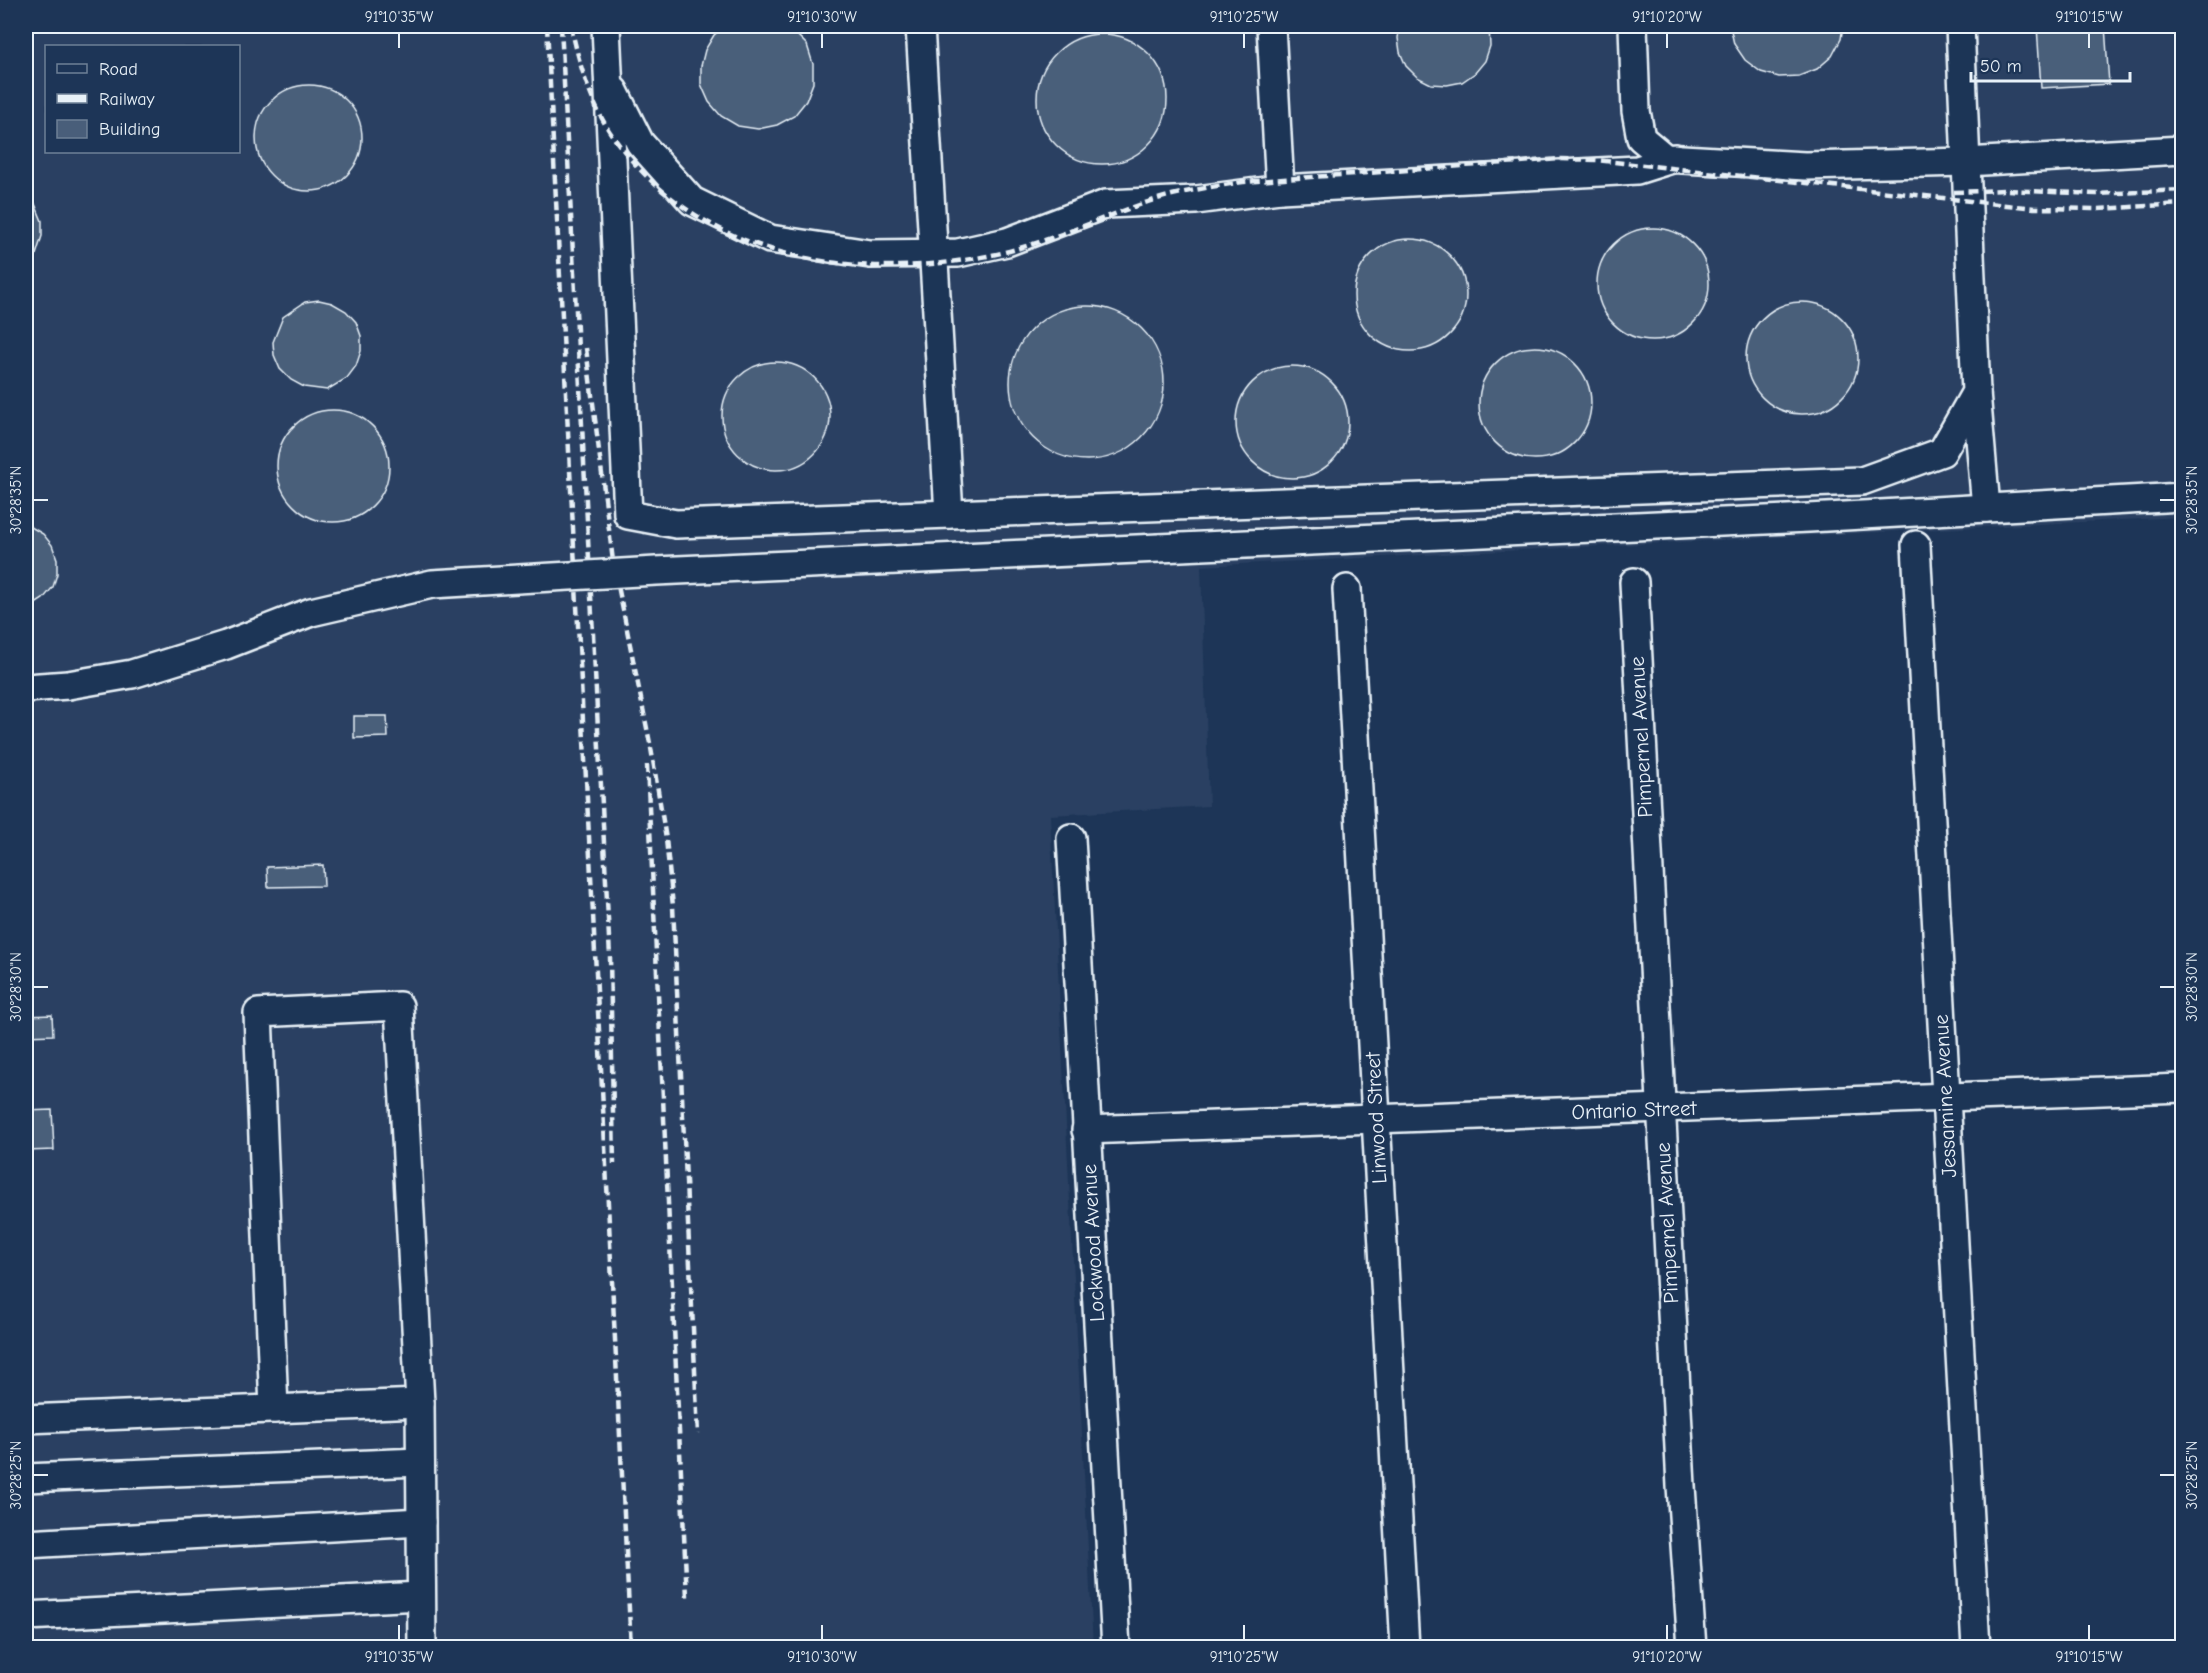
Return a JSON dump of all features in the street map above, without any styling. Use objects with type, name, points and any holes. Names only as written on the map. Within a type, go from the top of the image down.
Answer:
[{"type":"street","points":[[606,26],[628,515],[676,524],[1862,481],[1942,452],[1976,392]]},
{"type":"street","points":[[920,26],[949,514]]},
{"type":"street","points":[[1271,26],[1280,189]]},
{"type":"street","points":[[1633,26],[1636,111],[1641,138],[1665,158],[1805,166],[1966,162],[2182,150]]},
{"type":"street","points":[[1960,26],[1976,392],[1986,508]]},
{"type":"street","points":[[608,79],[640,143],[692,201],[770,239],[870,254],[958,253],[1007,242],[1106,204],[1196,200],[1280,189],[1637,170],[1675,158]]},
{"type":"street","points":[[26,688],[68,685],[132,674],[226,645],[310,612],[432,584],[2182,497]]},
{"type":"street","name":"Jessamine Avenue","points":[[1916,545],[1976,1647]]},
{"type":"street","name":"Pimpernel Avenue","points":[[1634,582],[1692,1647]]},
{"type":"street","name":"Linwood Street","points":[[1347,589],[1405,1647]]},
{"type":"street","name":"Lockwood Avenue","points":[[1071,838],[1116,1647]]},
{"type":"street","points":[[274,1409],[258,1013],[399,1006],[420,1403],[422,1647]]},
{"type":"street","name":"Ontario Street","points":[[1086,1130],[1377,1121],[2182,1088]]},
{"type":"street","points":[[26,1419],[420,1403]]},
{"type":"street","points":[[26,1478],[420,1462]]},
{"type":"street","points":[[26,1544],[421,1522]]},
{"type":"street","points":[[26,1616],[421,1596]]},
{"type":"shaded area","points":[[26,26],[2182,26],[2182,517],[1201,566],[1209,806],[1050,815],[1093,1647],[26,1648]]},
{"type":"building","points":[[725,26],[788,26],[807,45],[813,64],[813,83],[806,101],[794,116],[777,125],[758,129],[738,126],[721,116],[709,102],[701,84],[701,66],[705,50],[714,35]]},
{"type":"building","points":[[1400,26],[1489,26],[1490,46],[1485,61],[1475,73],[1462,82],[1447,85],[1431,84],[1417,77],[1406,66],[1400,52],[1398,38]]},
{"type":"building","points":[[1730,26],[1843,26],[1841,39],[1832,56],[1817,69],[1799,76],[1779,77],[1761,72],[1745,60],[1734,44]]},
{"type":"building","points":[[2037,26],[2105,26],[2109,84],[2041,88]]},
{"type":"building","points":[[1102,34],[1127,39],[1148,53],[1162,74],[1167,99],[1162,124],[1148,145],[1127,159],[1102,164],[1077,159],[1056,145],[1042,124],[1037,99],[1042,74],[1056,53],[1077,39]]},
{"type":"building","points":[[309,85],[329,89],[346,101],[358,118],[362,138],[358,158],[346,175],[329,187],[309,191],[289,187],[272,175],[260,158],[256,138],[260,118],[272,101],[289,89]]},
{"type":"building","points":[[26,182],[42,221],[42,236],[29,277],[26,276]]},
{"type":"building","points":[[1653,228],[1674,232],[1692,245],[1705,263],[1709,284],[1705,305],[1692,323],[1674,336],[1653,340],[1632,336],[1614,323],[1601,305],[1597,284],[1601,263],[1614,245],[1632,232]]},
{"type":"building","points":[[1410,239],[1431,243],[1449,256],[1462,274],[1466,295],[1462,316],[1449,334],[1431,347],[1410,351],[1389,347],[1371,334],[1358,316],[1354,295],[1358,274],[1371,256],[1389,243]]},
{"type":"building","points":[[319,300],[332,303],[346,311],[356,322],[361,336],[361,351],[356,366],[347,378],[327,390],[304,387],[291,380],[280,369],[274,355],[273,342],[283,317],[305,302]]},
{"type":"building","points":[[1802,302],[1823,306],[1841,319],[1854,337],[1858,358],[1854,379],[1841,397],[1823,410],[1802,414],[1781,410],[1763,397],[1750,379],[1746,358],[1750,337],[1763,319],[1781,306]]},
{"type":"building","points":[[1087,306],[1116,312],[1130,319],[1141,329],[1151,340],[1158,354],[1164,383],[1158,412],[1151,426],[1141,437],[1130,447],[1116,454],[1087,460],[1058,454],[1044,447],[1033,437],[1023,426],[1016,412],[1010,383],[1016,354],[1023,340],[1033,329],[1044,319],[1058,312]]},
{"type":"building","points":[[1535,347],[1556,351],[1574,364],[1587,382],[1591,403],[1587,424],[1574,442],[1556,455],[1535,459],[1514,455],[1496,442],[1483,424],[1479,403],[1483,382],[1496,364],[1514,351]]},
{"type":"building","points":[[776,362],[797,366],[815,377],[826,395],[830,416],[826,437],[815,455],[797,466],[776,470],[755,466],[737,455],[726,437],[722,416],[726,395],[737,377],[755,366]]},
{"type":"building","points":[[1292,366],[1313,370],[1331,383],[1344,401],[1348,422],[1344,443],[1331,461],[1313,474],[1292,478],[1271,474],[1253,461],[1240,443],[1236,422],[1240,401],[1253,383],[1271,370]]},
{"type":"building","points":[[333,410],[354,414],[373,426],[385,445],[389,466],[385,487],[373,506],[354,518],[333,522],[312,518],[293,506],[281,487],[277,466],[281,445],[293,426],[312,414]]},
{"type":"building","points":[[26,524],[43,534],[52,545],[57,559],[57,574],[53,587],[43,599],[26,610]]},
{"type":"building","points":[[354,716],[387,716],[388,737],[354,738]]},
{"type":"building","points":[[323,865],[324,886],[268,887],[267,867]]},
{"type":"building","points":[[52,1015],[53,1035],[26,1036],[26,1016]]},
{"type":"building","points":[[52,1110],[54,1150],[26,1151],[26,1111]]},
{"type":"railway","points":[[547,26],[631,1648]]},
{"type":"railway","points":[[561,26],[610,957],[614,1164]]},
{"type":"railway","points":[[571,26],[582,68],[597,110],[612,135],[646,176],[686,209],[730,234],[777,251],[827,262],[878,266],[930,264],[1003,253],[1157,199],[1243,182],[1560,159],[1597,160],[2034,208],[2098,209],[2182,204]]},
{"type":"railway","points":[[1954,192],[2006,190],[2097,194],[2182,190]]},
{"type":"railway","points":[[586,348],[613,561],[651,748],[666,839],[673,906],[698,1434]]},
{"type":"railway","points":[[647,765],[687,1597]]}]
